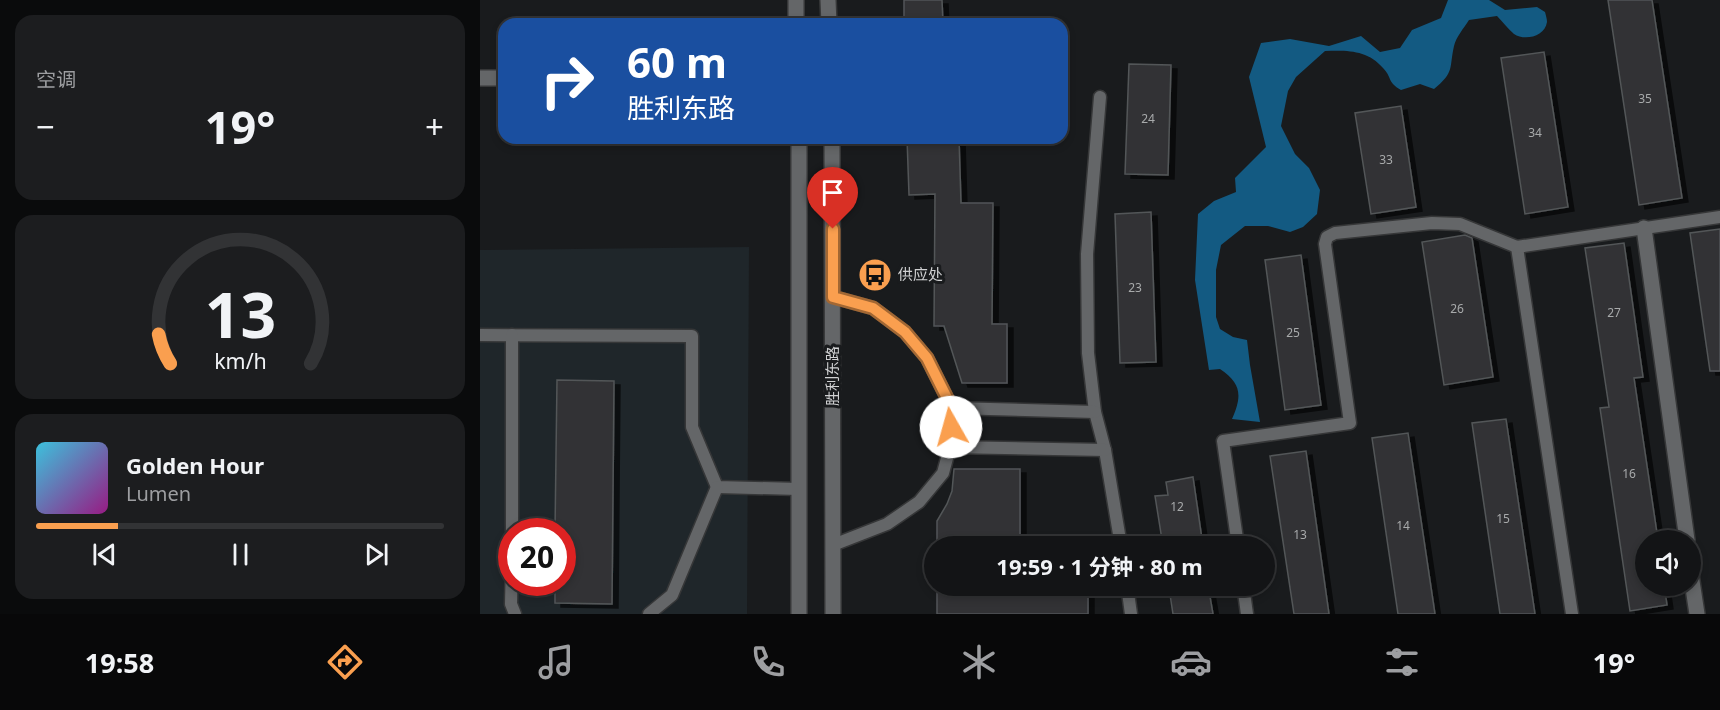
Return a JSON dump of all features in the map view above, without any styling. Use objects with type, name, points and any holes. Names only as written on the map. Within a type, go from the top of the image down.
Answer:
[{"type":"main road","points":[[795,0],[796,18]]},
{"type":"main road","points":[[828,0],[829,18]]},
{"type":"main road","points":[[480,78],[498,78]]},
{"type":"main road","points":[[799,144],[799,614]]},
{"type":"main road","name":"胜利东路","points":[[832,144],[833,614]]},
{"type":"main road","points":[[1644,228],[1686,530]]},
{"type":"main road","points":[[1694,596],[1697,614]]},
{"type":"lane","points":[[1100,97],[1087,254],[1088,353],[1095,412],[1105,450],[1118,536]]},
{"type":"lane","points":[[1237,536],[1223,441],[1350,423],[1325,244],[1327,237],[1335,233],[1432,223],[1460,224],[1517,247],[1720,217]]},
{"type":"lane","points":[[1517,247],[1572,614]]},
{"type":"lane","points":[[833,297],[873,308],[905,332],[927,358],[952,408],[950,447],[943,473],[919,502],[887,524],[833,545]]},
{"type":"lane","points":[[480,335],[692,336],[692,427],[717,487],[672,595],[649,614]]},
{"type":"lane","points":[[512,335],[512,518]]},
{"type":"lane","points":[[952,408],[1095,412]]},
{"type":"lane","points":[[950,447],[1105,450]]},
{"type":"lane","points":[[717,487],[799,489]]},
{"type":"lane","points":[[511,596],[511,604],[515,614]]},
{"type":"lane","points":[[1129,596],[1131,614]]},
{"type":"lane","points":[[1245,596],[1247,614]]},
{"type":"shaded area","points":[[749,247],[747,614],[480,614],[480,250]]},
{"type":"water","points":[[1448,0],[1489,0],[1505,10],[1537,7],[1545,12],[1547,22],[1538,34],[1523,37],[1514,34],[1497,16],[1469,20],[1455,43],[1448,74],[1434,89],[1420,84],[1401,90],[1377,62],[1364,54],[1349,51],[1325,51],[1296,77],[1288,91],[1281,126],[1295,154],[1309,168],[1320,190],[1317,214],[1303,227],[1290,232],[1268,226],[1245,226],[1221,245],[1216,270],[1216,317],[1220,329],[1233,337],[1247,340],[1260,422],[1232,419],[1238,397],[1236,385],[1220,369],[1209,370],[1195,280],[1198,214],[1214,201],[1236,192],[1235,178],[1266,147],[1249,77],[1261,43],[1290,39],[1329,46],[1361,36],[1380,52],[1400,48],[1412,30],[1441,18]]},
{"type":"building","points":[[904,0],[942,0],[943,18],[904,18]]},
{"type":"building","points":[[1608,0],[1652,0],[1682,198],[1639,205]]},
{"type":"building","points":[[1544,52],[1568,207],[1525,214],[1501,58]]},
{"type":"building","points":[[1129,64],[1171,65],[1168,175],[1125,174]]},
{"type":"building","points":[[1401,106],[1416,207],[1371,214],[1355,113]]},
{"type":"building","points":[[907,144],[959,144],[961,203],[993,203],[992,324],[1007,324],[1007,383],[962,383],[944,326],[934,326],[935,194],[909,195]]},
{"type":"building","points":[[1151,212],[1156,362],[1120,363],[1115,214]]},
{"type":"building","points":[[1720,229],[1720,371],[1710,371],[1690,233]]},
{"type":"building","points":[[1465,235],[1472,238],[1493,377],[1444,385],[1422,242]]},
{"type":"building","points":[[1624,243],[1643,377],[1634,378],[1657,530],[1635,530],[1635,596],[1666,596],[1667,605],[1630,611],[1600,408],[1609,407],[1585,248]]},
{"type":"building","points":[[1301,255],[1321,405],[1285,410],[1265,260]]},
{"type":"building","points":[[557,380],[614,381],[612,604],[555,603],[555,596],[576,596],[576,518],[555,518]]},
{"type":"building","points":[[1506,419],[1535,614],[1500,614],[1472,423]]},
{"type":"building","points":[[1408,433],[1435,614],[1398,614],[1372,438]]},
{"type":"building","points":[[1306,451],[1329,614],[1294,614],[1270,456]]},
{"type":"building","points":[[954,469],[1020,469],[1020,536],[937,536],[937,521],[952,491]]},
{"type":"building","points":[[1193,477],[1202,536],[1161,536],[1155,496],[1168,495],[1166,482]]},
{"type":"building","points":[[937,596],[1088,596],[1088,614],[937,614]]},
{"type":"building","points":[[1170,596],[1210,596],[1213,614],[1173,614]]},
{"type":"place","name":"供应处","points":[[875,275]]},
{"type":"route","points":[[833,229],[833,297],[873,308],[905,332],[927,358],[952,408],[951,427]]}]
